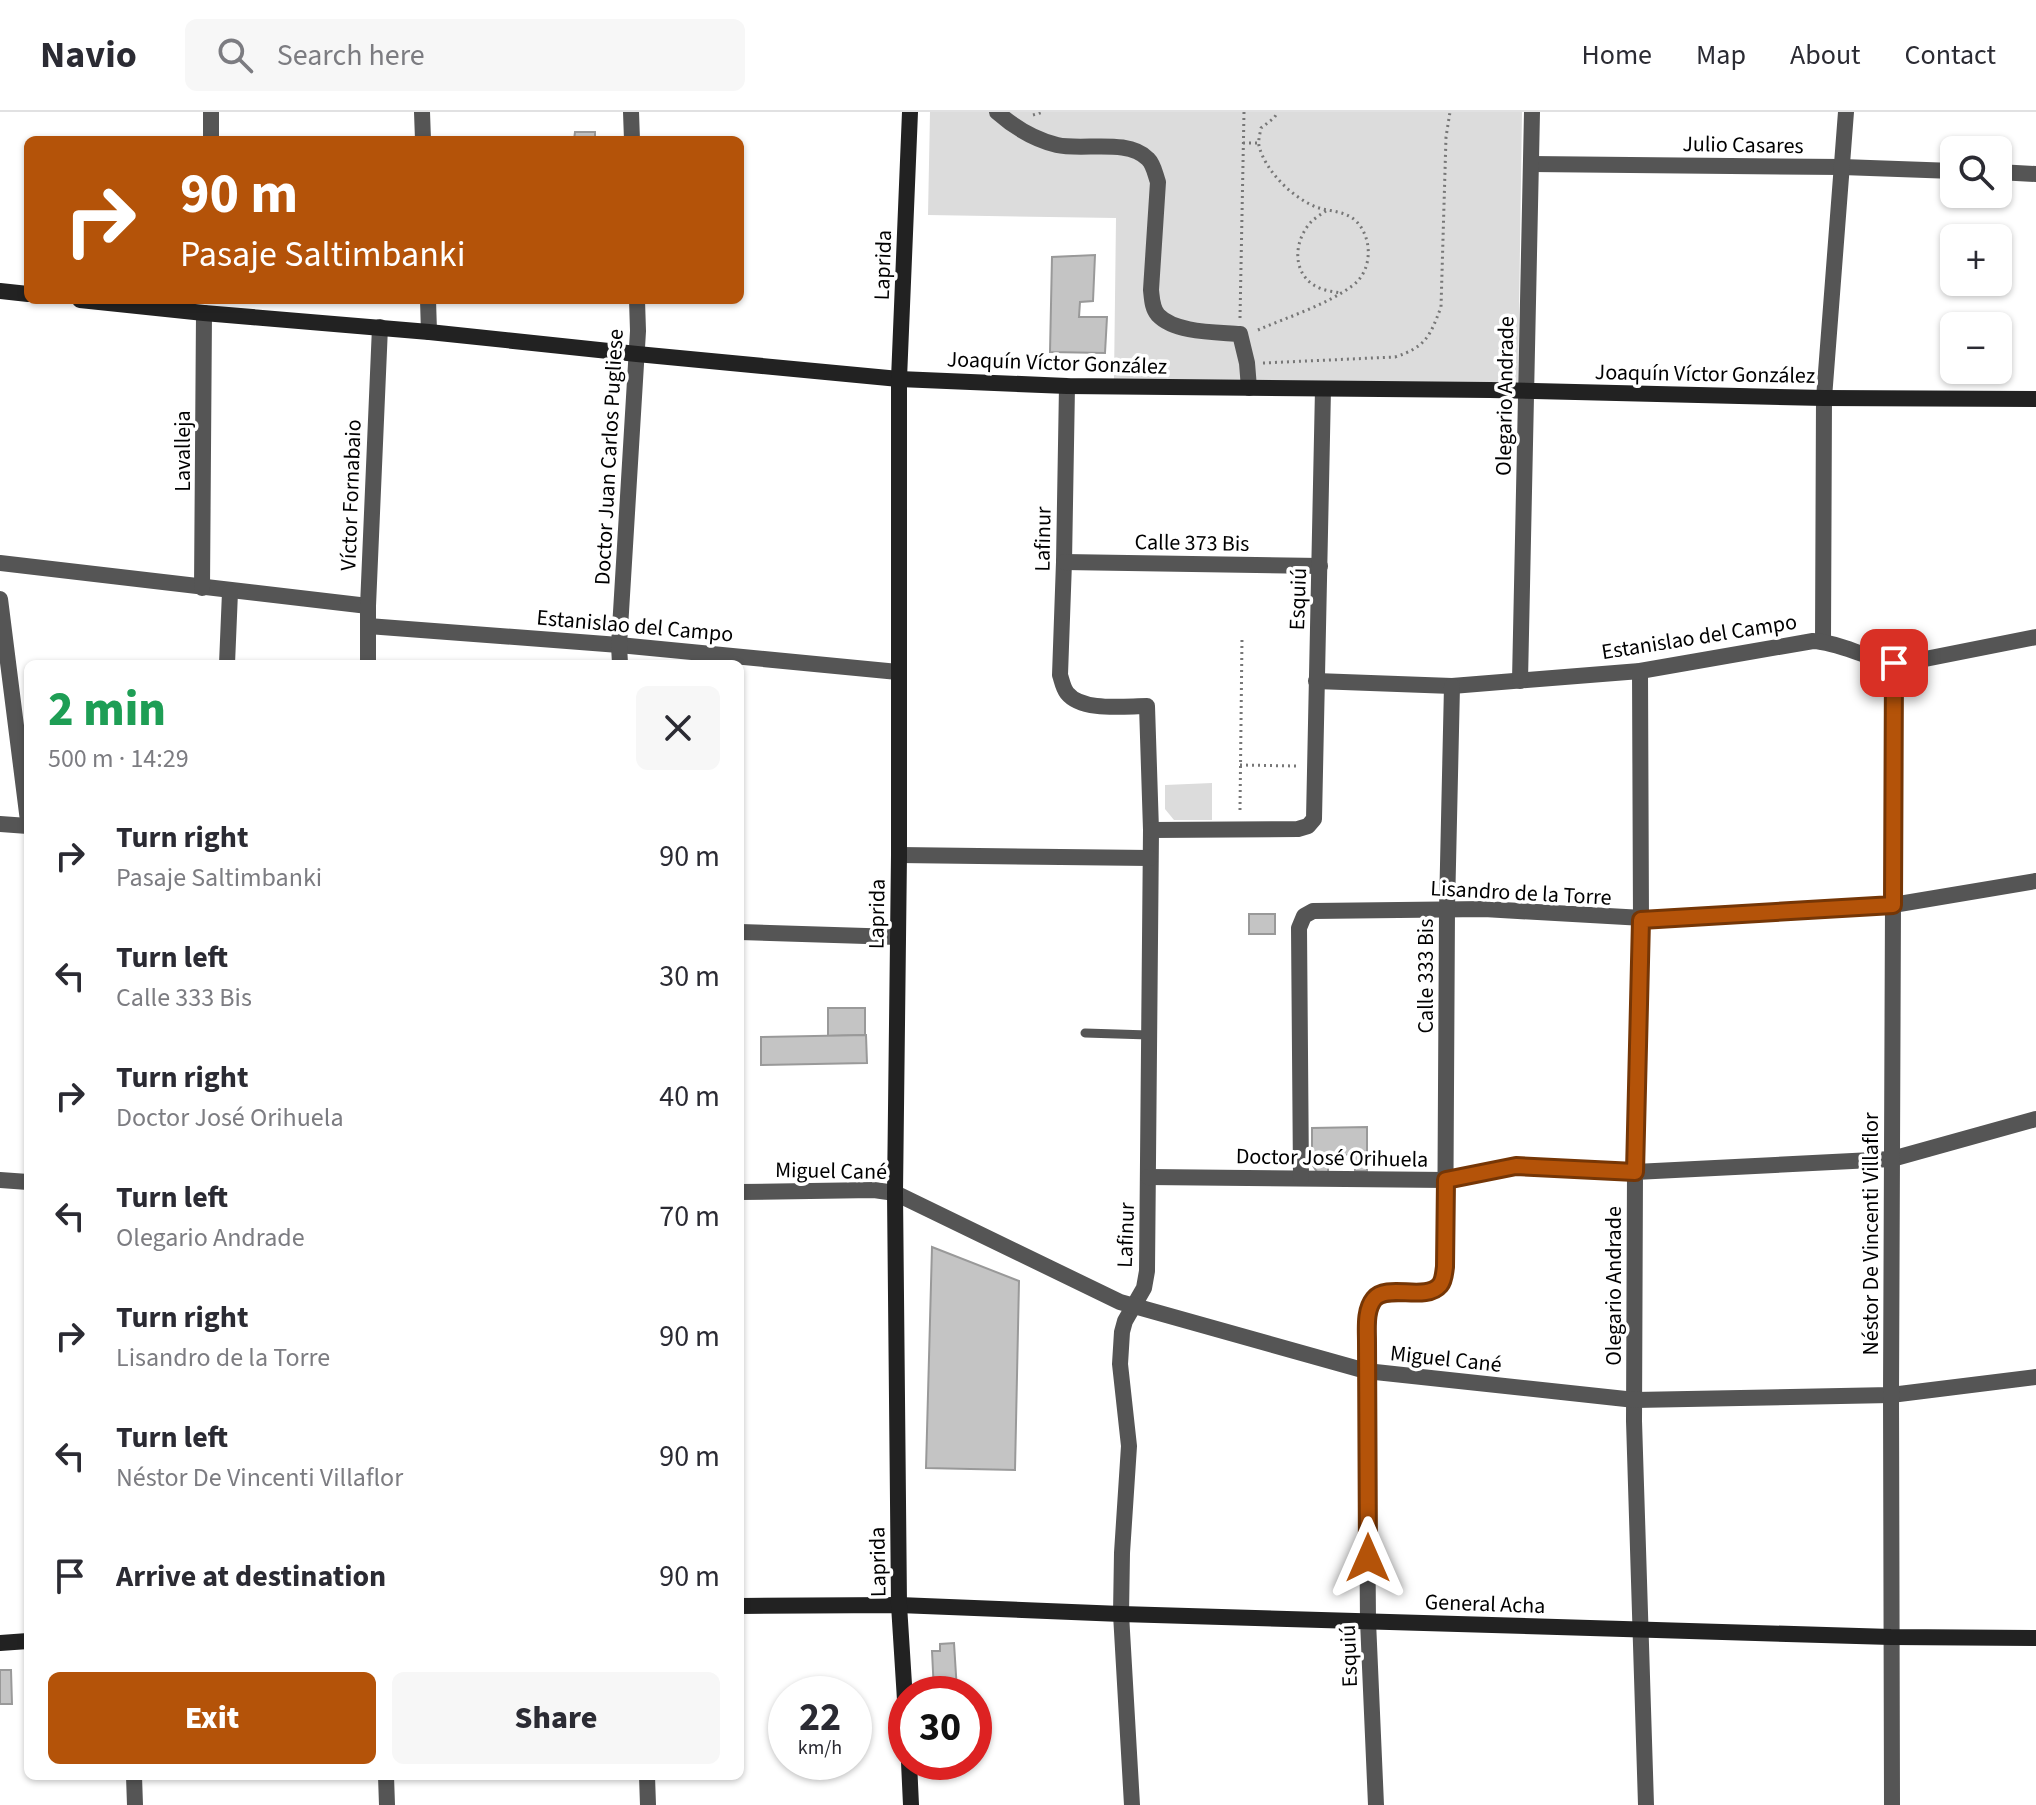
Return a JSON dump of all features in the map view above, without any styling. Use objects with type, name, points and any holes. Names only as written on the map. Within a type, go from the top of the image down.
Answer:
[{"type":"street","points":[[211,112],[211,136]]},
{"type":"street","points":[[422,112],[423,136]]},
{"type":"street","points":[[631,112],[632,136]]},
{"type":"street","name":"Laprida","points":[[903,1676],[899,1605],[895,1193],[899,379],[910,112]]},
{"type":"street","points":[[997,112],[1037,139],[1060,145],[1133,149],[1147,159],[1154,168],[1158,182],[1152,303],[1157,314],[1179,328],[1240,334],[1249,388]]},
{"type":"street","name":"Olegario Andrade","points":[[1520,681],[1532,112]]},
{"type":"street","points":[[1823,642],[1824,398],[1846,112]]},
{"type":"street","name":"Julio Casares","points":[[1531,164],[1940,170]]},
{"type":"street","points":[[2012,173],[2036,174]]},
{"type":"street","points":[[0,291],[24,294]]},
{"type":"street","name":"Joaquín Víctor González","points":[[139,304],[899,379],[1067,386],[2036,399]]},
{"type":"street","points":[[428,304],[429,332]]},
{"type":"street","name":"Doctor Juan Carlos Pugliese","points":[[620,660],[637,304]]},
{"type":"street","name":"Lavalleja","points":[[202,588],[212,309]]},
{"type":"street","name":"Víctor Fornabaio","points":[[368,660],[380,327]]},
{"type":"street","name":"Lafinur","points":[[1067,386],[1060,675],[1065,692],[1077,702],[1087,705],[1150,706],[1147,1271],[1144,1288],[1125,1321],[1120,1364],[1129,1446],[1121,1614],[1132,1805]]},
{"type":"street","name":"Esquiú","points":[[1240,829],[1298,829],[1308,826],[1314,819],[1323,389]]},
{"type":"street","name":"Calle 373 Bis","points":[[1064,562],[1320,566]]},
{"type":"street","points":[[0,563],[368,606]]},
{"type":"street","points":[[227,660],[230,592]]},
{"type":"street","points":[[0,599],[24,792]]},
{"type":"street","name":"Estanislao del Campo","points":[[368,626],[619,645],[898,672]]},
{"type":"street","name":"Estanislao del Campo","points":[[1316,681],[1452,686],[1520,681],[1640,671],[1800,642],[1823,642],[1894,663],[2036,637]]},
{"type":"street","name":"Néstor De Vincenti Villaflor","points":[[1892,1805],[1894,663]]},
{"type":"street","name":"Olegario Andrade","points":[[1640,671],[1641,920],[1635,1172],[1635,1400],[1646,1805]]},
{"type":"street","name":"Calle 333 Bis","points":[[1368,1313],[1374,1298],[1381,1293],[1425,1292],[1438,1288],[1445,1267],[1452,686]]},
{"type":"street","points":[[0,824],[24,824]]},
{"type":"street","points":[[1151,830],[1240,829]]},
{"type":"street","points":[[899,855],[1150,858]]},
{"type":"street","name":"Lisandro de la Torre","points":[[1301,1178],[1299,928],[1304,916],[1313,911],[1484,909],[1641,920],[1893,905],[2036,881]]},
{"type":"street","points":[[744,932],[898,937]]},
{"type":"street","name":"Doctor José Orihuela","points":[[1148,1177],[1446,1180],[1516,1166],[1635,1172],[1892,1159],[2036,1119]]},
{"type":"street","points":[[0,1180],[24,1182]]},
{"type":"street","name":"Miguel Cané","points":[[744,1192],[874,1190],[895,1193],[1134,1307],[1366,1371],[1635,1400],[1891,1395],[2036,1377]]},
{"type":"street","name":"Esquiú","points":[[1368,1313],[1368,1621],[1376,1805]]},
{"type":"street","name":"General Acha","points":[[744,1606],[899,1605],[1640,1630],[2036,1638]]},
{"type":"street","points":[[0,1643],[24,1641]]},
{"type":"street","points":[[134,1780],[135,1805]]},
{"type":"street","points":[[386,1780],[387,1805]]},
{"type":"street","points":[[647,1780],[648,1805]]},
{"type":"street","points":[[910,1780],[911,1805]]},
{"type":"lane","points":[[1085,1033],[1149,1035]]},
{"type":"path","points":[[1244,112],[1240,334],[1256,331],[1341,293],[1356,283],[1367,265],[1369,247],[1355,220],[1341,212],[1318,208],[1300,199],[1283,185],[1266,161],[1258,143],[1261,128],[1278,112]]},
{"type":"path","points":[[1247,363],[1395,357],[1423,344],[1432,331],[1441,307],[1446,137],[1450,112]]},
{"type":"path","points":[[1243,143],[1258,143]]},
{"type":"path","points":[[1328,209],[1304,232],[1298,247],[1299,271],[1321,289],[1341,293]]},
{"type":"path","points":[[1240,829],[1242,638]]},
{"type":"path","points":[[1240,765],[1315,766]]},
{"type":"shaded area","points":[[930,112],[1522,112],[1518,384],[1114,379],[1116,218],[928,215]]},
{"type":"shaded area","points":[[1212,783],[1212,820],[1174,820],[1165,809],[1165,785]]},
{"type":"building","points":[[575,132],[595,132],[595,136],[574,136]]},
{"type":"building","points":[[1095,255],[1093,301],[1080,302],[1079,317],[1107,317],[1105,353],[1050,352],[1052,257]]},
{"type":"building","points":[[1249,914],[1275,914],[1275,934],[1249,934]]},
{"type":"building","points":[[828,1008],[865,1008],[865,1035],[828,1036]]},
{"type":"building","points":[[866,1035],[867,1063],[761,1065],[761,1037]]},
{"type":"building","points":[[1367,1127],[1367,1171],[1355,1171],[1355,1155],[1328,1155],[1328,1172],[1317,1172],[1312,1164],[1312,1128]]},
{"type":"building","points":[[932,1247],[1019,1281],[1015,1470],[926,1468]]},
{"type":"building","points":[[954,1643],[956,1676],[933,1676],[932,1651],[940,1651],[940,1644]]},
{"type":"building","points":[[0,1670],[11,1670],[12,1704],[0,1704]]},
{"type":"route","points":[[1368,1558],[1366,1371],[1368,1313],[1374,1298],[1381,1293],[1425,1292],[1438,1288],[1443,1280],[1446,1180],[1516,1166],[1635,1172],[1641,920],[1893,905],[1894,663]]}]
